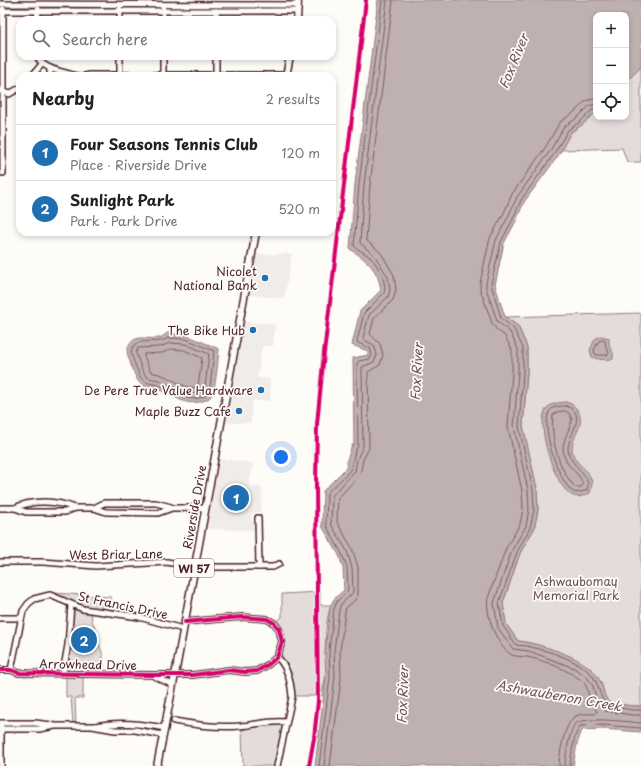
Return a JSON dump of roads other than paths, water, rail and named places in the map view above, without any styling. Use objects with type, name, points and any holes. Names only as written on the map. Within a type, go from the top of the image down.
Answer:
[{"type":"main road","points":[[297,16],[298,5]]},
{"type":"main road","points":[[287,72],[289,60]]},
{"type":"main road","name":"Riverside Drive","points":[[157,766],[185,622],[255,236]]},
{"type":"street","points":[[3,173],[1,91],[2,4],[24,2],[38,4],[78,2],[120,4],[133,2],[163,4],[187,2],[242,2],[298,5]]},
{"type":"street","points":[[24,2],[24,11]]},
{"type":"street","points":[[78,2],[78,11]]},
{"type":"street","points":[[133,2],[133,11]]},
{"type":"street","points":[[187,2],[187,11]]},
{"type":"street","points":[[242,2],[242,11]]},
{"type":"street","points":[[37,16],[38,4]]},
{"type":"street","points":[[120,4],[120,16]]},
{"type":"street","points":[[163,4],[163,16]]},
{"type":"street","points":[[2,11],[242,11],[298,5]]},
{"type":"street","points":[[216,11],[216,16]]},
{"type":"street","points":[[40,60],[42,64],[63,72]]},
{"type":"street","points":[[120,60],[120,72]]},
{"type":"street","points":[[163,60],[163,72]]},
{"type":"street","points":[[216,60],[216,72]]},
{"type":"street","points":[[35,72],[42,64]]},
{"type":"street","points":[[1,91],[8,94],[16,90]]},
{"type":"street","points":[[14,508],[29,503],[55,502],[62,502],[75,508]]},
{"type":"street","points":[[94,508],[104,503],[156,503],[172,508],[205,508]]},
{"type":"street","points":[[0,508],[14,508],[26,512],[64,512],[75,508],[94,508],[106,512],[158,513],[172,508]]},
{"type":"street","points":[[258,518],[259,567]]},
{"type":"street","name":"West Briar Lane","points":[[0,562],[43,562],[96,566],[168,562],[194,567],[273,567],[279,564]]},
{"type":"street","name":"St Francis Drive","points":[[21,618],[23,611],[34,599],[50,595],[58,597],[71,605],[83,609],[139,617],[183,629]]},
{"type":"street","points":[[63,673],[68,645],[71,605]]},
{"type":"street","points":[[185,622],[242,617],[267,619],[277,626],[282,637],[282,642],[277,657],[286,668],[291,688],[292,701],[277,766]]},
{"type":"street","points":[[0,618],[21,618],[11,670]]},
{"type":"street","name":"Arrowhead Drive","points":[[0,670],[11,670],[19,673],[192,675],[229,670],[245,672],[257,671],[277,657]]},
{"type":"street","points":[[151,675],[173,685]]},
{"type":"street","points":[[174,721],[222,726],[253,725],[279,721],[286,722]]},
{"type":"street","points":[[1,766],[0,723],[35,723],[55,726],[92,726],[115,730],[164,732]]},
{"type":"street","points":[[0,729],[39,729],[55,726]]},
{"type":"water","points":[[378,0],[641,0],[641,67],[629,79],[629,12],[593,12],[593,115],[582,125],[571,132],[558,156],[524,202],[504,243],[495,285],[505,317],[518,326],[527,347],[527,373],[523,426],[537,489],[538,510],[534,529],[520,553],[503,603],[506,624],[518,641],[527,642],[571,656],[589,667],[600,681],[609,703],[641,706],[641,732],[602,729],[582,730],[577,744],[573,766],[315,766],[326,676],[325,651],[330,607],[334,599],[344,590],[343,568],[339,555],[322,526],[323,491],[347,467],[347,460],[352,445],[354,445],[353,358],[368,355],[368,351],[352,345],[360,311],[381,290],[380,283],[371,266],[362,257],[350,249],[355,184]]},
{"type":"water","points":[[167,333],[186,335],[219,349],[214,388],[208,399],[193,403],[182,401],[162,391],[144,386],[138,381],[127,352],[129,346],[135,339],[159,338]]},
{"type":"water","points":[[601,336],[609,338],[613,359],[602,360],[592,357],[590,350],[595,339]]},
{"type":"water","points":[[566,402],[574,406],[580,416],[580,425],[574,439],[572,449],[573,455],[576,461],[589,474],[592,485],[590,493],[580,496],[572,496],[558,479],[548,455],[543,430],[543,419],[547,408],[554,404]]},
{"type":"place","name":"Nicolet National Bank","points":[[265,278]]},
{"type":"place","name":"The Bike Hub","points":[[253,330]]},
{"type":"place","name":"De Pere True Value Hardware","points":[[261,390]]},
{"type":"place","name":"Maple Buzz Cafe","points":[[239,411]]},
{"type":"place","name":"Four Seasons Tennis Club","points":[[236,498]]},
{"type":"place","name":"Sunlight Park","points":[[84,640]]},
{"type":"water label","name":"Fox River","points":[[513,61]]},
{"type":"water label","name":"Fox River","points":[[416,372]]},
{"type":"water label","name":"Fox River","points":[[402,695]]},
{"type":"water label","name":"Ashwaubenon Creek","points":[[559,695]]},
{"type":"park label","name":"Ashwaubomay Memorial Park","points":[[576,588]]}]
